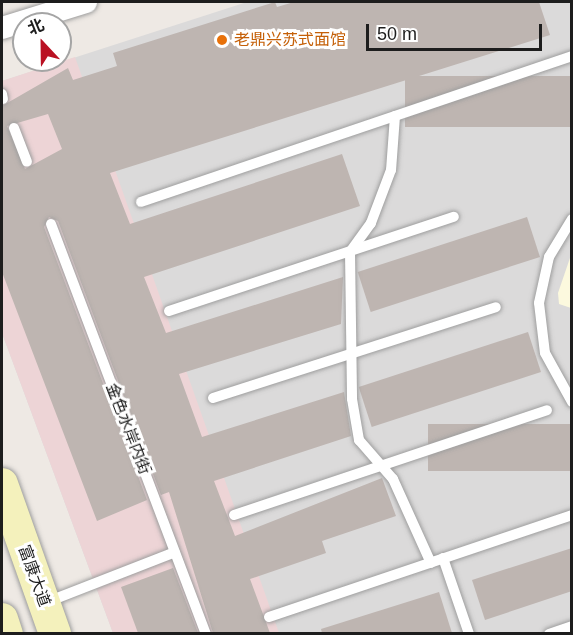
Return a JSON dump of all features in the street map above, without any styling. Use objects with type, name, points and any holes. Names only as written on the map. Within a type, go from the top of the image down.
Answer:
[{"type":"street","points":[[2,28],[86,2]]},
{"type":"street","name":"富康大道","points":[[2,484],[55,633]]},
{"type":"street","points":[[2,619],[7,633]]},
{"type":"lane","points":[[141,202],[572,56]]},
{"type":"lane","points":[[395,116],[391,170],[371,223],[350,252],[351,354],[359,440],[402,497],[431,563]]},
{"type":"lane","points":[[14,128],[27,162]]},
{"type":"lane","points":[[169,311],[454,217]]},
{"type":"lane","points":[[572,219],[549,256],[539,303],[545,353],[572,402]]},
{"type":"lane","name":"金色水岸内街","points":[[51,224],[206,633]]},
{"type":"lane","points":[[213,398],[496,307]]},
{"type":"lane","points":[[234,515],[547,410]]},
{"type":"lane","points":[[269,617],[572,515]]},
{"type":"lane","points":[[44,603],[175,552]]},
{"type":"lane","points":[[443,558],[469,633]]},
{"type":"lane","points":[[549,633],[572,626]]},
{"type":"shaded area","points":[[247,2],[571,2],[571,633],[113,633],[2,333],[2,81],[30,72],[72,72],[72,58]]},
{"type":"shaded area","points":[[75,57],[279,633],[113,633],[2,333],[2,81],[29,72],[72,72],[72,58]]},
{"type":"shaded area","points":[[571,255],[571,308],[559,304],[558,293]]},
{"type":"building","points":[[275,2],[277,7],[294,2],[539,2],[550,35],[110,173],[130,224],[342,154],[360,206],[144,277],[166,333],[343,277],[341,324],[179,374],[202,437],[344,392],[351,436],[214,481],[235,536],[382,478],[396,516],[322,541],[326,553],[250,579],[270,633],[213,633],[169,492],[161,495],[58,221],[49,217],[44,227],[147,500],[97,521],[2,272],[2,106],[61,72],[70,72],[73,80],[117,66],[113,53]],"holes":[[[48,114],[62,149],[25,169],[7,126]]]},
{"type":"building","points":[[405,76],[572,76],[572,127],[405,127]]},
{"type":"building","points":[[527,217],[540,257],[371,312],[358,272]]},
{"type":"building","points":[[528,332],[541,372],[372,427],[359,387]]},
{"type":"building","points":[[428,424],[572,424],[572,471],[428,471]]},
{"type":"building","points":[[572,548],[572,591],[485,620],[472,580]]},
{"type":"building","points":[[173,568],[198,633],[138,633],[121,587]]},
{"type":"building","points":[[439,592],[452,633],[322,633],[321,629]]},
{"type":"place","name":"老鼎兴苏式面馆","points":[[222,40]]}]
